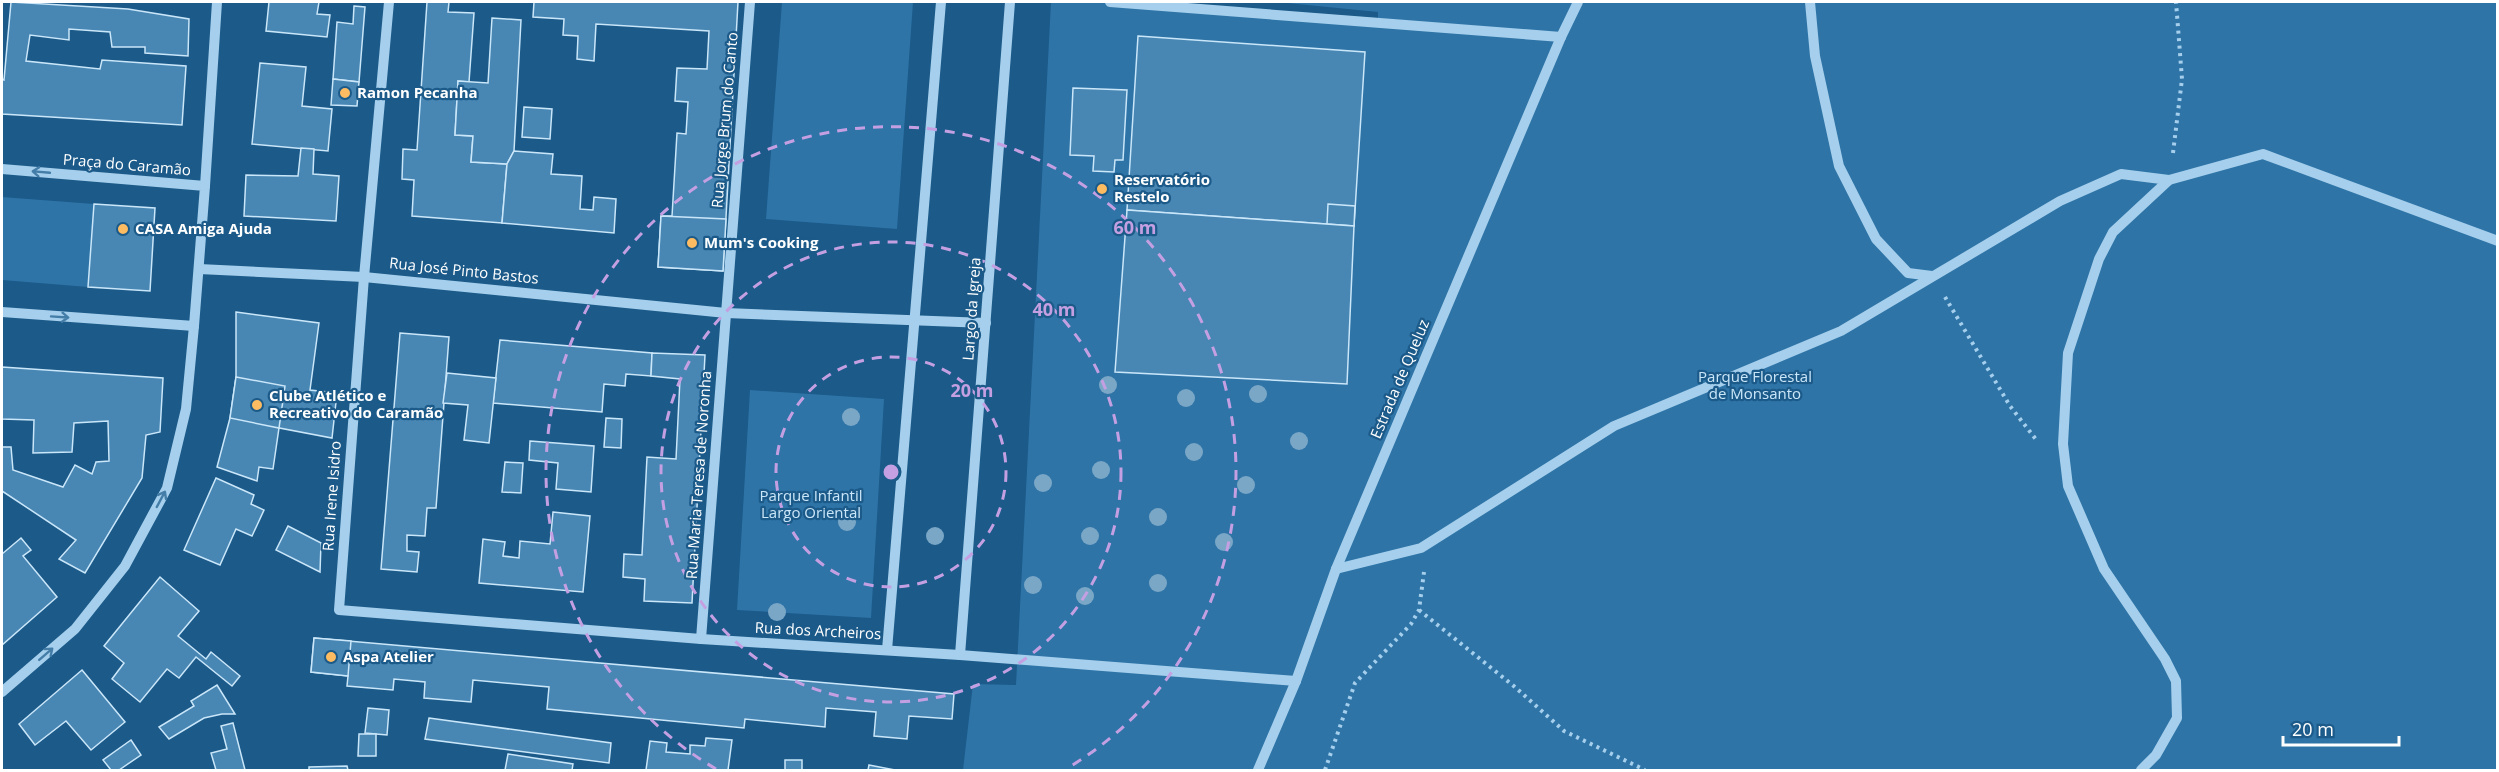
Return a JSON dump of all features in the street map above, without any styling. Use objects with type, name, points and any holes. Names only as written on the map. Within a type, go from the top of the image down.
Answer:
[{"type":"street","points":[[205,186],[217,2]]},
{"type":"street","name":"Rua Irene Isidro","points":[[339,610],[364,276],[389,2]]},
{"type":"street","name":"Rua Jorge Brum do Canto","points":[[726,313],[750,2]]},
{"type":"street","points":[[887,650],[941,2]]},
{"type":"street","name":"Largo da Igreja","points":[[960,655],[1010,2]]},
{"type":"street","points":[[1110,2],[1561,37]]},
{"type":"street","name":"Estrada de Queluz","points":[[1258,771],[1296,681],[1336,568],[1561,37],[1578,2]]},
{"type":"street","points":[[1810,2],[1815,56],[1839,166],[1876,239],[1908,273],[1932,276]]},
{"type":"street","points":[[1336,568],[1421,548],[1614,426],[1840,331],[2060,201],[2121,174],[2169,180],[2263,154],[2498,241]]},
{"type":"street","name":"Praça do Caramão","points":[[2,169],[205,186],[186,409],[167,488],[125,566],[75,629],[2,692]]},
{"type":"street","points":[[2141,771],[2156,755],[2177,718],[2176,681],[2165,659],[2104,568],[2068,486],[2063,444],[2064,403],[2068,353],[2099,259],[2114,232],[2169,180]]},
{"type":"street","name":"Rua José Pinto Bastos","points":[[199,269],[364,276],[726,313],[986,323]]},
{"type":"street","points":[[2,312],[194,326]]},
{"type":"street","name":"Rua Maria Teresa de Noronha","points":[[701,639],[726,313]]},
{"type":"street","name":"Rua dos Archeiros","points":[[339,610],[701,639],[960,655],[1296,681]]},
{"type":"path","points":[[2169,180],[2182,79],[2176,2]]},
{"type":"path","points":[[1932,276],[2010,406],[2043,449]]},
{"type":"path","points":[[1325,771],[1355,683],[1411,624],[1419,610],[1425,560],[1421,548]]},
{"type":"path","points":[[1419,610],[1515,687],[1564,731],[1645,771]]},
{"type":"green space","points":[[782,2],[913,2],[897,229],[766,219]]},
{"type":"green space","name":"Parque Florestal de Monsanto","points":[[1051,2],[1147,2],[1378,18],[1378,12],[1277,2],[2497,2],[2497,770],[963,770],[973,684],[1016,685]]},
{"type":"green space","points":[[2,197],[94,204],[88,287],[2,280]]},
{"type":"green space","name":"Parque Infantil Largo Oriental","points":[[750,390],[884,399],[871,618],[737,610]]},
{"type":"building","points":[[11,2],[128,9],[189,19],[188,56],[145,53],[145,47],[112,47],[110,32],[69,29],[69,40],[30,35],[26,61],[100,69],[102,60],[186,66],[182,125],[2,114],[2,79],[4,80]]},
{"type":"building","points":[[269,2],[319,2],[317,14],[330,15],[327,37],[266,31]]},
{"type":"building","points":[[427,2],[449,2],[448,12],[474,13],[469,82],[458,81],[455,135],[473,136],[471,162],[507,164],[502,223],[412,216],[414,180],[402,179],[403,149],[417,150]]},
{"type":"building","points":[[534,2],[738,2],[723,271],[658,267],[661,216],[672,216],[677,133],[686,134],[688,102],[675,101],[677,68],[707,69],[709,31],[596,24],[594,61],[577,59],[578,36],[563,35],[564,19],[533,17]]},
{"type":"building","points":[[354,6],[365,7],[359,82],[333,79],[337,22],[353,24]]},
{"type":"building","points":[[492,18],[521,20],[514,151],[507,164],[471,162],[473,136],[455,135],[458,81],[488,83]]},
{"type":"building","points":[[1138,36],[1365,52],[1354,226],[1127,210]]},
{"type":"building","points":[[260,63],[306,67],[302,106],[332,109],[328,151],[252,144]]},
{"type":"building","name":"Ramon Pecanha","points":[[333,79],[359,82],[357,106],[331,105]]},
{"type":"building","points":[[1073,88],[1127,90],[1123,160],[1115,160],[1114,172],[1093,171],[1094,156],[1070,155]]},
{"type":"building","points":[[524,107],[552,109],[550,139],[522,137]]},
{"type":"building","points":[[301,148],[314,149],[313,174],[339,176],[336,221],[244,216],[246,175],[298,176]]},
{"type":"building","points":[[514,151],[553,154],[551,174],[582,176],[580,209],[593,210],[594,197],[616,199],[614,233],[502,223],[507,164]]},
{"type":"building","name":"CASA Amiga Ajuda","points":[[94,204],[155,208],[150,291],[88,287]]},
{"type":"building","points":[[1328,204],[1355,206],[1354,226],[1327,224]]},
{"type":"building","points":[[1127,210],[1354,226],[1347,384],[1115,372]]},
{"type":"building","name":"Mum's Cooking","points":[[661,216],[726,219],[723,271],[658,267]]},
{"type":"building","points":[[236,312],[319,323],[310,390],[337,393],[332,438],[279,428],[273,469],[259,467],[257,481],[217,467],[230,418],[236,377]]},
{"type":"building","points":[[400,333],[449,337],[436,508],[427,508],[425,536],[407,535],[407,551],[419,552],[417,572],[381,569]]},
{"type":"building","points":[[500,340],[652,353],[651,376],[626,374],[625,386],[604,384],[602,412],[493,403]]},
{"type":"building","points":[[652,353],[705,355],[692,603],[644,601],[645,579],[623,577],[624,554],[642,555],[647,457],[676,459],[680,379],[651,376]]},
{"type":"building","points":[[2,367],[163,378],[160,432],[146,435],[142,478],[85,573],[59,559],[76,540],[2,491],[2,447],[11,447],[13,470],[63,487],[75,465],[92,474],[96,462],[109,461],[108,421],[74,423],[72,452],[33,453],[34,420],[2,419]]},
{"type":"building","points":[[447,373],[496,378],[489,443],[464,440],[468,405],[443,403]]},
{"type":"building","name":"Clube Atlético e Recreativo do Caramão","points":[[236,377],[285,386],[279,428],[230,418]]},
{"type":"building","points":[[606,418],[622,419],[621,448],[604,447]]},
{"type":"building","points":[[530,441],[594,446],[591,492],[556,489],[558,463],[529,460]]},
{"type":"building","points":[[505,462],[523,463],[521,493],[502,492]]},
{"type":"building","points":[[216,478],[254,495],[251,504],[264,510],[252,536],[236,529],[220,565],[184,550]]},
{"type":"building","points":[[553,512],[590,516],[583,592],[479,583],[483,539],[505,542],[503,556],[519,558],[520,541],[550,544]]},
{"type":"building","points":[[288,526],[321,543],[320,572],[276,550]]},
{"type":"building","points":[[21,538],[31,550],[23,556],[57,597],[2,645],[2,554]]},
{"type":"building","points":[[160,577],[199,611],[178,636],[206,659],[211,652],[240,676],[232,686],[196,657],[179,678],[167,669],[140,702],[112,679],[124,663],[104,646]]},
{"type":"building","points":[[314,638],[954,694],[952,719],[909,716],[907,739],[874,736],[876,712],[826,708],[825,727],[745,719],[744,728],[547,709],[549,687],[473,680],[471,702],[424,698],[425,682],[394,679],[393,690],[347,686],[348,676],[311,672]]},
{"type":"building","name":"Aspa Atelier","points":[[314,638],[351,641],[348,676],[311,672]]},
{"type":"building","points":[[82,670],[125,722],[91,750],[66,721],[35,745],[19,724]]},
{"type":"building","points":[[217,685],[235,714],[204,718],[169,739],[159,727],[194,706],[191,701]]},
{"type":"building","points":[[368,708],[389,710],[387,735],[365,733]]},
{"type":"building","points":[[429,718],[611,743],[609,763],[425,739]]},
{"type":"building","points":[[233,723],[245,770],[216,770],[211,753],[227,749],[221,726]]},
{"type":"building","points":[[359,734],[376,734],[376,756],[358,756]]},
{"type":"building","points":[[706,738],[732,740],[728,770],[646,770],[650,741],[667,743],[666,752],[690,754],[690,745],[705,746]]},
{"type":"building","points":[[131,740],[141,755],[119,770],[111,770],[103,760]]},
{"type":"building","points":[[508,754],[573,764],[572,770],[505,770]]},
{"type":"building","points":[[785,760],[802,760],[802,770],[785,770]]},
{"type":"building","points":[[869,765],[895,770],[868,770]]},
{"type":"building","points":[[347,766],[348,770],[309,770],[309,767]]},
{"type":"place","name":"Ramon Pecanha","points":[[345,93]]},
{"type":"place","name":"Reservatório Restelo","points":[[1102,189]]},
{"type":"place","name":"CASA Amiga Ajuda","points":[[123,229]]},
{"type":"place","name":"Mum's Cooking","points":[[692,243]]},
{"type":"place","name":"Clube Atlético e Recreativo do Caramão","points":[[257,405]]},
{"type":"place","name":"Aspa Atelier","points":[[331,657]]}]
